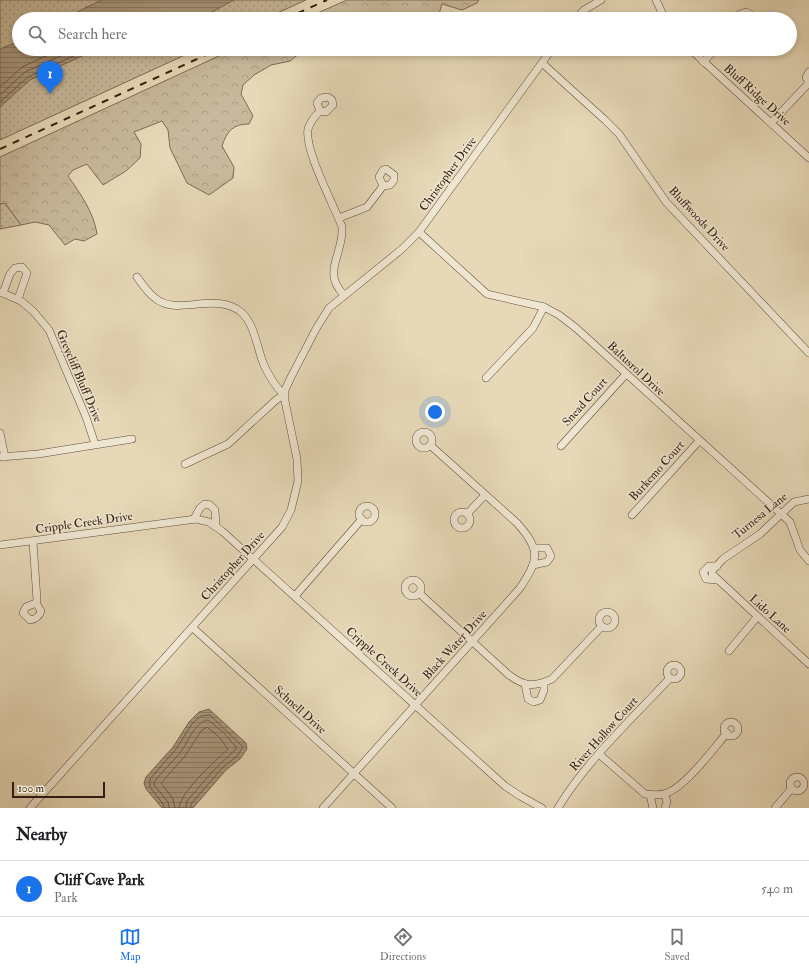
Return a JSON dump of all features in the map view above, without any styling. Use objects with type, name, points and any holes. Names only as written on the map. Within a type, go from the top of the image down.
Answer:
[{"type":"street","points":[[582,12],[601,0]]},
{"type":"street","points":[[656,0],[662,12]]},
{"type":"street","name":"Christopher Drive","points":[[30,808],[254,560],[286,520],[296,490],[297,459],[284,395],[291,377],[321,319],[344,295],[402,249],[419,232],[547,56]]},
{"type":"street","name":"Bluff Ridge Drive","points":[[697,56],[809,158]]},
{"type":"street","points":[[703,62],[709,56]]},
{"type":"street","name":"Bluffwoods Drive","points":[[542,63],[619,134],[666,202],[809,353]]},
{"type":"street","points":[[772,123],[809,83],[806,78],[809,72]]},
{"type":"street","points":[[320,111],[308,128],[308,139],[313,158],[342,228],[343,239],[332,269],[335,285],[344,295]]},
{"type":"street","points":[[339,218],[367,207],[383,186]]},
{"type":"street","name":"Baltusrol Drive","points":[[419,232],[487,294],[544,307],[559,315],[576,328],[790,522],[800,550],[809,561]]},
{"type":"street","points":[[2,292],[10,274],[15,268],[22,267],[27,273],[18,299]]},
{"type":"street","points":[[137,277],[155,299],[165,304],[178,305],[224,303],[241,312],[248,322],[255,338],[264,366],[284,395],[276,400],[228,444],[185,464]]},
{"type":"street","name":"Greycliff Bluff Drive","points":[[2,292],[18,299],[33,311],[49,330],[86,417],[95,444]]},
{"type":"street","points":[[486,378],[533,328],[544,307]]},
{"type":"street","name":"Snead Court","points":[[561,446],[626,374]]},
{"type":"street","points":[[0,433],[3,457],[38,454],[132,439]]},
{"type":"street","name":"Burkemo Court","points":[[632,515],[699,441]]},
{"type":"street","points":[[430,445],[517,523],[529,537],[534,548],[534,565],[547,562],[551,556],[547,548],[534,548]]},
{"type":"street","points":[[467,514],[485,495]]},
{"type":"street","name":"Turnesa Lane","points":[[714,577],[712,571],[724,558],[760,534],[794,502],[809,499]]},
{"type":"street","points":[[194,519],[200,508],[205,504],[210,505],[215,510],[216,526]]},
{"type":"street","name":"Cripple Creek Drive","points":[[0,545],[33,542],[194,519],[203,520],[216,526],[505,786],[542,808]]},
{"type":"street","points":[[295,596],[362,519]]},
{"type":"street","points":[[33,542],[36,603]]},
{"type":"street","name":"Black Water Drive","points":[[323,808],[520,588],[534,565]]},
{"type":"street","name":"Lido Lane","points":[[714,577],[809,664]]},
{"type":"street","points":[[418,593],[509,675],[520,683],[525,684],[544,683],[552,679],[602,626]]},
{"type":"street","points":[[729,651],[758,617]]},
{"type":"street","name":"Schnell Drive","points":[[193,628],[392,808]]},
{"type":"street","name":"River Hollow Court","points":[[558,808],[599,754],[670,678]]},
{"type":"street","points":[[525,684],[528,699],[534,702],[540,700],[544,690],[544,683]]},
{"type":"street","points":[[599,754],[645,794],[665,794],[679,786],[727,733]]},
{"type":"street","points":[[775,808],[792,788]]},
{"type":"street","points":[[665,794],[667,802],[665,808]]},
{"type":"street","points":[[650,795],[653,808]]},
{"type":"green space","points":[[0,0],[306,0],[279,12],[12,12],[12,56],[183,56],[0,140]]},
{"type":"green space","points":[[347,0],[479,0],[477,3],[462,10],[442,4],[440,12],[320,12]]},
{"type":"green space","points":[[219,56],[296,56],[290,61],[271,65],[254,75],[243,85],[241,94],[253,116],[249,124],[239,125],[231,129],[226,136],[222,146],[234,167],[233,178],[209,195],[187,183],[170,148],[168,130],[162,121],[134,132],[141,144],[140,158],[126,171],[103,185],[87,164],[73,170],[68,176],[93,218],[97,234],[84,241],[75,239],[65,245],[49,225],[35,222],[21,225],[5,203],[0,204],[0,157]]},
{"type":"green space","points":[[5,203],[21,225],[0,229],[0,204]]},
{"type":"water","points":[[101,0],[234,0],[212,12],[77,12]]},
{"type":"water","points":[[12,44],[12,56],[82,56],[30,80],[0,107],[0,49]]},
{"type":"water","points":[[209,709],[246,743],[247,749],[240,759],[226,770],[193,808],[162,808],[146,789],[144,783],[146,777],[173,747],[189,722],[199,712]]},
{"type":"railway","points":[[300,12],[327,0]]},
{"type":"railway","points":[[0,149],[204,56]]},
{"type":"place","name":"Cliff Cave Park","points":[[50,94]]}]
